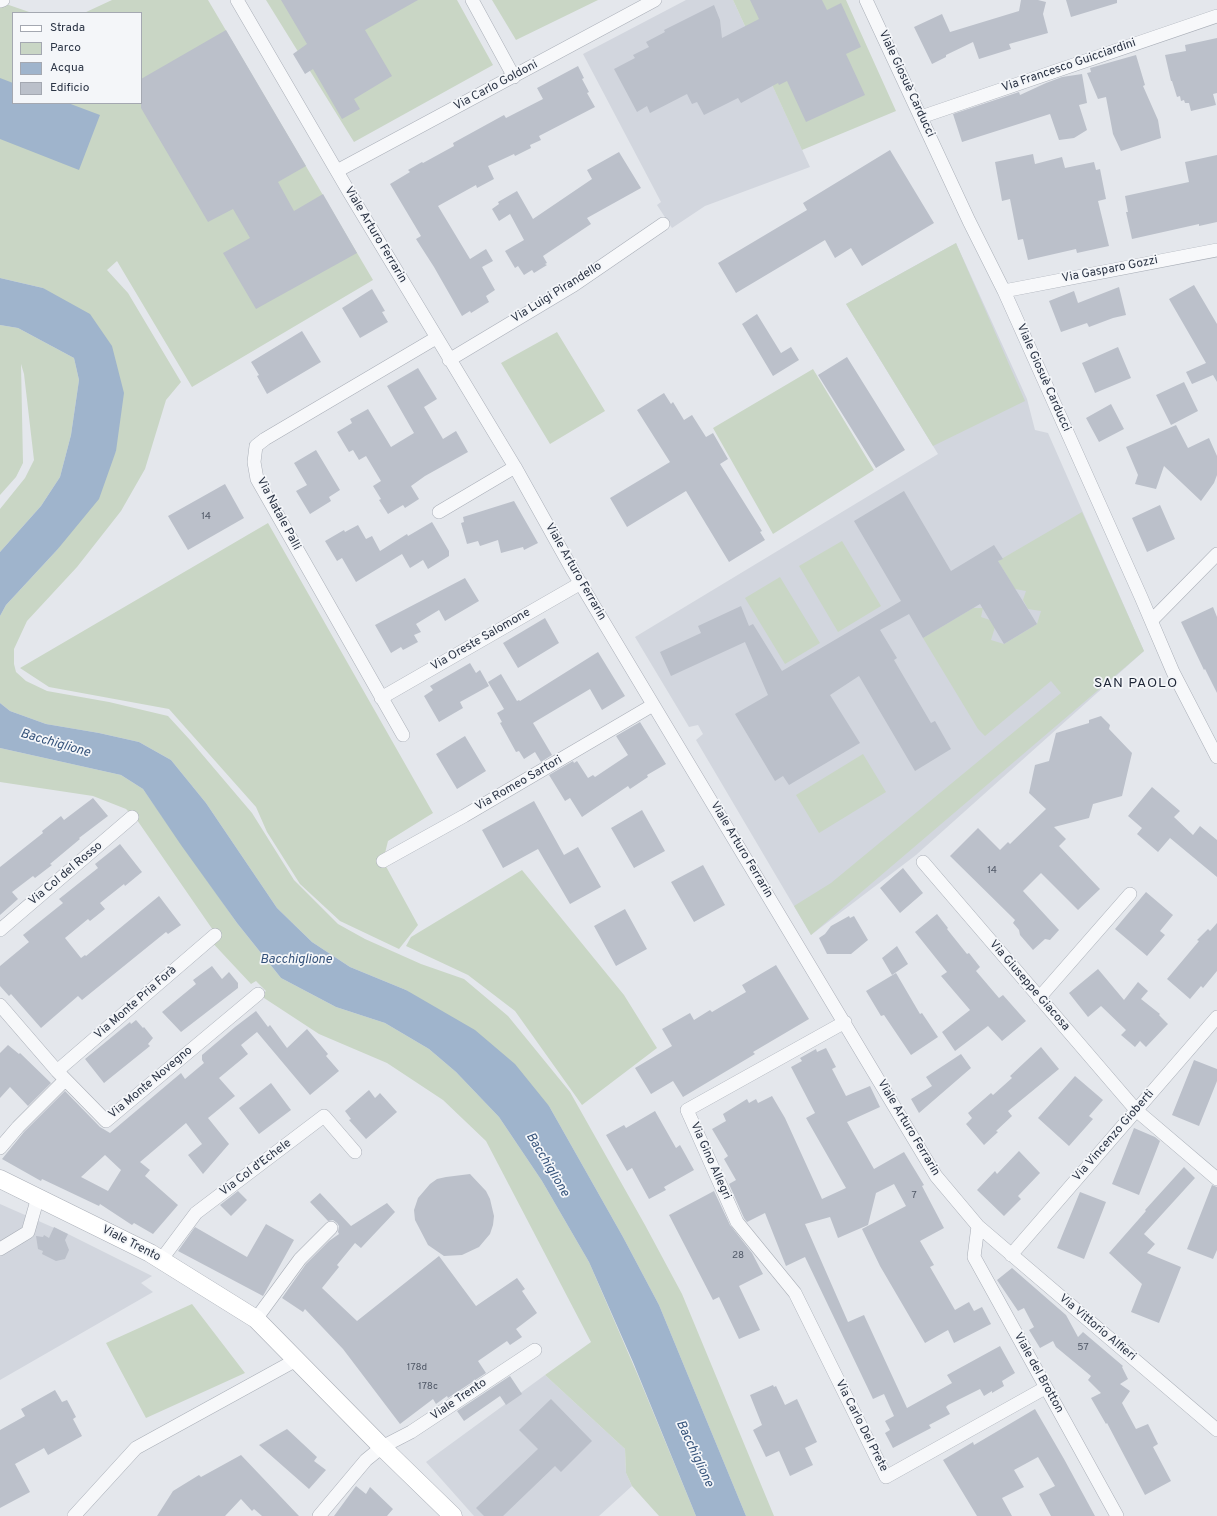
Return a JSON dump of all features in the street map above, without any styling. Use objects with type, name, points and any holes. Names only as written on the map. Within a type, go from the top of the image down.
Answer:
[{"type":"main road","name":"Viale Trento","points":[[0,1178],[161,1260],[256,1319],[382,1447],[453,1516]]},
{"type":"street","name":"Viale Arturo Ferrarin","points":[[237,0],[449,360],[515,467],[653,705],[845,1022],[936,1176],[978,1226]]},
{"type":"street","points":[[472,0],[514,76]]},
{"type":"street","name":"Via Carlo Goldoni","points":[[337,171],[655,0]]},
{"type":"street","name":"Viale Giosuè Carducci","points":[[866,0],[969,221],[1004,291],[1152,620],[1173,672],[1217,757]]},
{"type":"street","name":"Via Francesco Guicciardini","points":[[921,117],[1217,16]]},
{"type":"street","name":"Via Luigi Pirandello","points":[[449,360],[574,285],[663,224]]},
{"type":"street","name":"Via Gasparo Gozzi","points":[[1004,291],[1217,250]]},
{"type":"street","name":"Via Natale Palli","points":[[381,698],[257,479],[254,462],[256,446],[265,439],[436,338]]},
{"type":"street","points":[[439,512],[515,467]]},
{"type":"street","points":[[1152,620],[1217,554]]},
{"type":"street","name":"Via Oreste Salomone","points":[[381,698],[581,583]]},
{"type":"street","points":[[381,698],[403,735]]},
{"type":"street","name":"Via Romeo Sartori","points":[[383,861],[471,812],[653,705]]},
{"type":"street","name":"Via Col del Rosso","points":[[0,930],[132,817]]},
{"type":"street","name":"Via Giuseppe Giacosa","points":[[923,862],[1136,1110],[1217,1179]]},
{"type":"street","points":[[1039,998],[1130,894]]},
{"type":"street","name":"Via Monte Pria Forà","points":[[61,1075],[215,935]]},
{"type":"street","name":"Via Monte Novegno","points":[[61,1075],[106,1121],[258,994]]},
{"type":"street","points":[[0,1005],[61,1075],[0,1148]]},
{"type":"street","name":"Via Vincenzo Gioberti","points":[[1011,1254],[1217,1017]]},
{"type":"street","name":"Via Gino Allegri","points":[[784,1279],[737,1222],[687,1110],[845,1022]]},
{"type":"street","name":"Via Col d'Echele","points":[[161,1260],[196,1213],[324,1116],[355,1152]]},
{"type":"street","points":[[0,1249],[28,1232],[38,1197]]},
{"type":"street","name":"Via Vittorio Alfieri","points":[[978,1226],[1217,1430]]},
{"type":"street","name":"Viale del Brotton","points":[[978,1226],[974,1257],[1117,1516]]},
{"type":"street","points":[[256,1319],[300,1259],[331,1228]]},
{"type":"street","name":"Via Carlo Del Prete","points":[[784,1279],[795,1293],[886,1477],[1045,1388]]},
{"type":"street","name":"Viale Trento","points":[[382,1447],[411,1432],[535,1350]]},
{"type":"street","points":[[74,1516],[136,1448],[296,1360]]},
{"type":"street","points":[[319,1516],[366,1460],[382,1447]]},
{"type":"shaded area","points":[[686,0],[733,0],[810,167],[705,206],[672,228],[657,205],[661,202],[583,54]]},
{"type":"shaded area","points":[[956,243],[1027,399],[1035,430],[1048,433],[1144,651],[916,855],[811,935],[696,740],[703,734],[698,725],[689,727],[635,637],[938,454],[846,304]]},
{"type":"shaded area","points":[[0,1204],[68,1234],[152,1276],[141,1283],[153,1292],[0,1380]]},
{"type":"shaded area","points":[[545,1375],[625,1449],[626,1473],[632,1486],[599,1516],[474,1516],[426,1462]]},
{"type":"green space","points":[[112,0],[208,0],[373,280],[192,387],[117,261],[107,270],[128,293],[181,382],[166,400],[145,469],[121,511],[77,567],[27,621],[14,649],[14,664],[16,672],[26,681],[47,691],[109,702],[168,716],[252,813],[294,880],[338,924],[365,939],[421,964],[464,979],[508,1016],[570,1092],[682,1294],[774,1516],[746,1516],[659,1305],[623,1237],[549,1106],[406,990],[350,967],[312,942],[277,908],[206,803],[171,760],[139,742],[99,733],[46,724],[10,711],[0,703],[0,616],[6,605],[57,550],[116,451],[43,288],[0,278],[0,6],[6,4],[29,12],[12,12],[12,104],[142,104],[142,12],[86,12]]},
{"type":"green space","points":[[266,0],[457,0],[493,65],[354,142]]},
{"type":"green space","points":[[492,0],[598,0],[516,40]]},
{"type":"green space","points":[[733,0],[846,0],[896,111],[802,150]]},
{"type":"green space","points":[[956,243],[1025,401],[933,446],[846,304]]},
{"type":"green space","points":[[0,325],[18,328],[74,358],[79,380],[71,435],[60,477],[41,506],[0,552],[0,509],[25,478],[34,460],[24,374],[21,364],[23,463],[16,477],[0,495]]},
{"type":"green space","points":[[557,332],[605,411],[550,444],[501,363]]},
{"type":"green space","points":[[813,369],[874,470],[773,534],[713,428]]},
{"type":"green space","points":[[1082,512],[1144,651],[811,935],[794,906],[831,883],[1061,693],[1051,681],[985,736],[978,729],[923,638],[973,608],[983,608],[981,617],[990,620],[995,627],[991,640],[1004,644],[1037,624],[1041,611],[1028,609],[1023,600],[1026,591],[1015,589],[998,561]]},
{"type":"green space","points":[[268,523],[433,813],[388,841],[383,861],[418,925],[399,949],[340,921],[300,884],[267,832],[256,807],[169,709],[49,687],[20,668]]},
{"type":"green space","points":[[842,541],[881,606],[838,632],[799,566]]},
{"type":"green space","points":[[780,577],[820,643],[785,664],[745,598]]},
{"type":"green space","points":[[0,748],[121,775],[143,789],[237,923],[281,978],[336,1007],[385,1023],[429,1049],[456,1072],[499,1117],[542,1181],[589,1262],[696,1516],[659,1516],[632,1486],[626,1473],[625,1449],[545,1375],[591,1342],[486,1141],[443,1100],[387,1063],[319,1034],[261,996],[266,991],[256,981],[251,984],[208,938],[215,933],[137,820],[126,809],[93,796],[0,782]]},
{"type":"green space","points":[[863,754],[886,792],[819,833],[796,795]]},
{"type":"green space","points":[[522,870],[624,995],[657,1048],[582,1105],[515,1011],[468,975],[406,946],[411,937]]},
{"type":"green space","points":[[192,1304],[245,1373],[146,1418],[106,1343]]},
{"type":"water","points":[[0,78],[12,83],[12,104],[71,104],[100,115],[79,170],[0,139]]},
{"type":"water","points":[[0,278],[43,288],[90,314],[112,346],[124,393],[116,451],[99,499],[57,550],[6,605],[0,616],[0,552],[41,506],[60,477],[71,435],[79,380],[74,358],[18,328],[0,325]]},
{"type":"water","name":"Bacchiglione","points":[[0,703],[10,711],[46,724],[99,733],[139,742],[171,760],[206,803],[277,908],[312,942],[350,967],[406,990],[475,1030],[515,1064],[549,1106],[623,1237],[659,1305],[746,1516],[696,1516],[633,1362],[589,1262],[542,1181],[499,1117],[456,1072],[429,1049],[385,1023],[336,1007],[281,978],[237,923],[143,789],[121,775],[0,748]]},
{"type":"building","points":[[281,0],[418,0],[365,30],[392,76],[354,99],[360,109],[342,119],[313,69],[305,74],[293,54],[307,44]]},
{"type":"building","points":[[750,0],[822,0],[827,10],[841,3],[861,47],[846,54],[865,95],[806,122],[787,81],[779,85],[778,83],[741,103],[738,98],[704,115],[697,102],[692,104],[687,94],[650,113],[647,106],[637,112],[614,69],[635,58],[633,55],[649,47],[646,42],[665,32],[664,30],[714,5],[720,20],[722,38],[759,19]]},
{"type":"building","points":[[1021,0],[1038,0],[1046,2],[1043,14],[1048,33],[1009,44],[1011,49],[979,59],[973,42],[946,55],[946,57],[932,64],[914,27],[942,14],[950,32],[1019,11]]},
{"type":"building","points":[[1066,0],[1117,0],[1117,3],[1071,17]]},
{"type":"building","points":[[226,30],[306,166],[278,182],[294,211],[323,194],[357,253],[256,309],[223,253],[250,238],[233,209],[208,222],[141,108],[142,78]]},
{"type":"building","points":[[1217,38],[1217,93],[1213,94],[1216,105],[1191,111],[1189,103],[1185,103],[1184,100],[1181,101],[1180,96],[1177,97],[1171,81],[1165,55],[1186,51],[1185,45]]},
{"type":"building","points":[[1136,55],[1145,85],[1143,86],[1158,120],[1161,138],[1121,151],[1113,134],[1106,97],[1098,99],[1087,73],[1091,72],[1090,68]]},
{"type":"building","points":[[578,66],[584,78],[582,79],[589,92],[587,93],[595,107],[539,136],[541,140],[530,145],[531,148],[515,156],[514,154],[488,166],[494,179],[477,188],[476,185],[438,206],[470,259],[486,249],[493,261],[482,267],[495,290],[486,296],[489,302],[471,313],[470,311],[462,316],[416,239],[421,236],[390,184],[410,172],[408,170],[454,146],[453,143],[504,115],[506,118],[543,99],[537,88]]},
{"type":"building","points":[[1082,74],[1087,103],[1079,105],[1087,130],[1074,138],[1059,140],[1050,114],[962,142],[953,114],[1019,92],[1020,95],[1062,77]]},
{"type":"building","points":[[890,150],[934,223],[862,266],[851,248],[835,258],[825,240],[736,293],[718,263],[807,210],[803,203]]},
{"type":"building","points":[[619,152],[641,188],[587,218],[591,224],[543,256],[547,263],[545,264],[547,265],[534,273],[532,270],[524,275],[518,266],[515,268],[505,251],[524,240],[510,214],[499,221],[492,209],[499,204],[498,202],[517,191],[533,219],[592,179],[587,170]]},
{"type":"building","points":[[1033,154],[1035,164],[1062,157],[1065,168],[1094,162],[1096,170],[1100,169],[1106,199],[1098,201],[1109,246],[1077,253],[1076,249],[1028,260],[1023,239],[1018,240],[1010,199],[1002,201],[995,162]]},
{"type":"building","points":[[1217,155],[1217,222],[1199,226],[1199,224],[1132,239],[1126,212],[1128,212],[1125,196],[1189,182],[1185,162]]},
{"type":"building","points":[[1194,285],[1217,324],[1217,382],[1213,375],[1192,384],[1186,372],[1206,363],[1169,299]]},
{"type":"building","points":[[1119,287],[1126,315],[1089,327],[1087,323],[1061,332],[1049,301],[1074,291],[1078,303]]},
{"type":"building","points":[[372,289],[385,311],[382,312],[388,322],[360,338],[342,308]]},
{"type":"building","points":[[757,314],[781,353],[791,347],[799,360],[773,376],[742,324]]},
{"type":"building","points":[[302,331],[321,362],[267,394],[257,376],[259,375],[251,362]]},
{"type":"building","points":[[1118,347],[1131,378],[1095,393],[1082,363]]},
{"type":"building","points":[[847,357],[905,450],[876,468],[818,375]]},
{"type":"building","points":[[418,368],[437,399],[424,407],[443,439],[456,431],[468,452],[425,476],[411,486],[419,499],[405,508],[403,505],[388,514],[379,500],[381,499],[373,486],[381,481],[366,456],[359,460],[353,450],[349,452],[337,432],[352,423],[350,419],[368,409],[391,447],[414,433],[387,386]]},
{"type":"building","points":[[1184,382],[1198,411],[1171,425],[1156,395]]},
{"type":"building","points":[[664,393],[671,404],[673,402],[684,420],[692,415],[706,437],[713,433],[728,459],[720,464],[762,531],[760,532],[765,540],[729,562],[686,491],[627,527],[610,498],[670,462],[637,410]]},
{"type":"building","points":[[1111,404],[1124,429],[1099,442],[1086,418]]},
{"type":"building","points":[[1176,425],[1188,448],[1209,438],[1217,456],[1217,475],[1214,483],[1201,501],[1164,466],[1156,489],[1135,484],[1138,475],[1126,447]]},
{"type":"building","points":[[316,450],[340,490],[329,497],[331,501],[310,514],[296,491],[307,485],[294,463]]},
{"type":"building","points":[[225,484],[244,518],[188,550],[168,516]]},
{"type":"building","points":[[904,491],[951,571],[994,545],[1003,559],[998,561],[1037,624],[1004,644],[980,604],[923,638],[909,614],[880,630],[897,658],[894,660],[931,723],[935,721],[951,749],[915,771],[859,676],[830,695],[860,743],[789,785],[783,776],[775,781],[735,714],[768,695],[745,642],[671,676],[660,652],[701,633],[698,626],[741,606],[749,626],[753,624],[782,671],[901,601],[854,521]]},
{"type":"building","points":[[514,501],[538,543],[524,550],[523,547],[501,553],[498,540],[480,546],[478,541],[467,544],[461,523],[464,522],[463,517]]},
{"type":"building","points":[[1160,505],[1175,539],[1147,552],[1132,518]]},
{"type":"building","points":[[432,522],[449,551],[449,556],[428,569],[423,560],[410,568],[402,554],[356,582],[342,558],[337,561],[325,541],[344,530],[345,532],[358,525],[366,539],[372,536],[380,551],[407,534],[408,536]]},
{"type":"building","points":[[465,578],[479,601],[445,621],[439,610],[416,624],[421,632],[414,635],[418,642],[403,650],[401,647],[391,653],[375,625]]},
{"type":"building","points":[[1213,607],[1217,617],[1217,693],[1181,622]]},
{"type":"building","points":[[545,618],[559,643],[518,668],[503,643]]},
{"type":"building","points":[[598,652],[625,696],[602,710],[590,689],[533,723],[552,755],[541,762],[535,752],[524,759],[519,751],[516,752],[500,723],[502,722],[497,713],[504,709],[488,682],[501,674],[517,701],[520,701]]},
{"type":"building","points":[[470,663],[476,673],[480,670],[489,686],[460,702],[463,708],[439,722],[424,696],[433,690],[430,686]]},
{"type":"building","points":[[1101,716],[1110,725],[1109,729],[1132,753],[1122,796],[1093,804],[1089,818],[1054,827],[1066,839],[1059,846],[1100,889],[1078,910],[1041,873],[1023,891],[1059,930],[1050,940],[1045,939],[1033,950],[1020,935],[1019,930],[1013,923],[1015,920],[950,856],[978,828],[1000,850],[1008,842],[1010,844],[1046,809],[1029,793],[1035,765],[1049,761],[1056,733],[1089,723],[1089,720]]},
{"type":"building","points":[[640,722],[666,764],[647,775],[648,777],[630,789],[628,786],[582,817],[570,798],[565,801],[549,775],[573,761],[574,763],[577,761],[588,778],[593,775],[595,777],[628,755],[616,736]]},
{"type":"building","points":[[465,736],[486,771],[457,789],[436,754]]},
{"type":"building","points":[[1152,787],[1180,811],[1174,817],[1193,835],[1200,826],[1217,840],[1217,877],[1170,838],[1158,852],[1137,834],[1142,828],[1128,816]]},
{"type":"building","points":[[93,798],[108,816],[79,838],[80,839],[50,864],[52,865],[35,878],[33,876],[12,892],[18,899],[0,915],[0,867],[43,833],[42,831],[61,816],[64,820]]},
{"type":"building","points":[[534,801],[564,855],[578,847],[601,887],[570,904],[538,849],[503,868],[482,830]]},
{"type":"building","points":[[642,810],[665,851],[634,868],[611,828]]},
{"type":"building","points":[[120,844],[142,872],[100,903],[105,909],[90,921],[88,919],[65,938],[81,958],[85,955],[86,956],[159,896],[181,925],[168,934],[166,932],[82,1000],[78,996],[41,1028],[11,994],[9,996],[0,986],[0,966],[29,942],[23,935],[63,903],[59,899],[98,868],[95,864]]},
{"type":"building","points":[[703,865],[725,905],[694,922],[671,882]]},
{"type":"building","points":[[903,868],[923,893],[900,913],[880,888]]},
{"type":"building","points":[[1146,892],[1173,915],[1160,931],[1165,935],[1147,956],[1115,929]]},
{"type":"building","points":[[625,909],[647,949],[616,966],[594,926]]},
{"type":"building","points":[[937,914],[967,954],[969,953],[980,967],[976,971],[999,998],[1003,995],[1026,1021],[1002,1041],[988,1026],[955,1051],[942,1032],[970,1010],[941,976],[947,972],[915,932]]},
{"type":"building","points":[[849,916],[850,918],[854,916],[868,940],[851,954],[827,954],[819,938],[825,934],[831,926]]},
{"type":"building","points":[[1217,923],[1217,971],[1203,988],[1201,986],[1190,999],[1167,979],[1199,941],[1197,940],[1208,929],[1210,931]]},
{"type":"building","points":[[897,946],[908,964],[892,975],[882,958]]},
{"type":"building","points":[[776,965],[809,1019],[753,1052],[755,1054],[683,1097],[673,1081],[651,1094],[635,1068],[672,1046],[662,1029],[690,1013],[694,1020],[710,1010],[712,1012],[746,992],[742,985]]},
{"type":"building","points":[[212,966],[222,979],[229,972],[238,983],[238,988],[181,1032],[162,1012],[196,984],[193,980]]},
{"type":"building","points":[[1098,969],[1124,1000],[1138,982],[1148,991],[1141,999],[1160,1014],[1159,1015],[1168,1024],[1146,1047],[1140,1041],[1135,1047],[1121,1035],[1126,1030],[1101,1006],[1088,1017],[1069,993]]},
{"type":"building","points":[[896,973],[920,1014],[922,1013],[938,1037],[911,1055],[884,1015],[881,1016],[866,991]]},
{"type":"building","points":[[256,1011],[268,1027],[270,1025],[287,1048],[307,1029],[328,1054],[326,1056],[339,1071],[310,1095],[257,1032],[241,1045],[248,1054],[219,1078],[235,1096],[208,1118],[229,1144],[203,1174],[188,1155],[202,1144],[186,1123],[140,1162],[150,1170],[145,1176],[178,1205],[153,1234],[134,1223],[132,1225],[100,1204],[99,1206],[42,1179],[41,1181],[2,1159],[24,1132],[65,1091],[100,1127],[110,1133],[181,1073],[185,1079],[204,1063],[202,1060],[202,1055]],"holes":[[[105,1155],[121,1170],[108,1191],[81,1177]]]},
{"type":"building","points":[[136,1020],[153,1038],[148,1044],[150,1046],[104,1083],[85,1059],[130,1022],[131,1024]]},
{"type":"building","points":[[8,1045],[19,1054],[20,1053],[51,1083],[28,1106],[10,1087],[0,1098],[0,1053]]},
{"type":"building","points":[[1041,1047],[1059,1069],[1008,1111],[1012,1116],[984,1145],[966,1124],[972,1118],[968,1113],[991,1093],[993,1095],[1012,1078],[1010,1076]]},
{"type":"building","points":[[826,1048],[836,1067],[832,1069],[846,1096],[870,1086],[880,1107],[847,1122],[874,1169],[904,1152],[924,1185],[922,1186],[944,1228],[920,1241],[934,1265],[930,1267],[955,1310],[969,1302],[974,1311],[982,1307],[991,1324],[954,1343],[948,1330],[925,1343],[880,1266],[862,1229],[906,1206],[894,1184],[876,1193],[868,1225],[838,1238],[830,1217],[805,1224],[848,1322],[864,1315],[907,1408],[952,1383],[947,1375],[1000,1346],[1015,1373],[1002,1381],[1004,1386],[992,1393],[992,1391],[984,1396],[980,1389],[948,1405],[946,1407],[950,1414],[929,1425],[931,1428],[893,1448],[885,1433],[890,1430],[885,1421],[894,1416],[884,1394],[873,1399],[805,1257],[786,1266],[765,1213],[747,1222],[744,1218],[729,1184],[736,1180],[724,1159],[728,1156],[712,1129],[726,1121],[723,1114],[747,1099],[749,1103],[756,1099],[758,1103],[772,1096],[785,1118],[822,1199],[846,1188],[806,1118],[815,1113],[791,1067],[802,1061],[800,1058],[816,1049],[817,1052]]},
{"type":"building","points":[[961,1054],[971,1068],[919,1113],[911,1099],[932,1086],[926,1077]]},
{"type":"building","points":[[1194,1060],[1217,1069],[1217,1081],[1199,1126],[1172,1115]]},
{"type":"building","points":[[1075,1076],[1103,1100],[1089,1116],[1093,1119],[1069,1146],[1038,1118]]},
{"type":"building","points":[[271,1083],[291,1110],[259,1134],[239,1108]]},
{"type":"building","points":[[369,1090],[375,1098],[380,1093],[397,1112],[366,1139],[349,1120],[351,1119],[345,1111]]},
{"type":"building","points":[[655,1111],[676,1148],[680,1145],[694,1170],[664,1187],[666,1190],[649,1199],[632,1168],[627,1171],[606,1135],[624,1125],[626,1128]]},
{"type":"building","points":[[1134,1128],[1155,1137],[1160,1141],[1139,1195],[1112,1184]]},
{"type":"building","points":[[1019,1151],[1040,1173],[1018,1196],[1021,1199],[1004,1216],[977,1190],[995,1171],[997,1174]]},
{"type":"building","points":[[1184,1167],[1195,1178],[1144,1234],[1155,1244],[1147,1253],[1181,1267],[1159,1323],[1131,1312],[1142,1284],[1109,1253]]},
{"type":"building","points":[[470,1174],[486,1191],[490,1199],[494,1216],[493,1225],[490,1234],[479,1247],[462,1255],[444,1256],[428,1245],[415,1220],[414,1210],[418,1198],[430,1184],[437,1179]]},
{"type":"building","points":[[1212,1185],[1217,1187],[1217,1250],[1213,1259],[1187,1249]]},
{"type":"building","points":[[238,1191],[247,1200],[231,1216],[220,1205]]},
{"type":"building","points":[[714,1191],[730,1225],[752,1253],[763,1274],[739,1286],[760,1330],[739,1339],[719,1297],[713,1300],[669,1215]]},
{"type":"building","points":[[1080,1192],[1106,1202],[1084,1259],[1057,1248]]},
{"type":"building","points":[[320,1193],[351,1226],[387,1203],[395,1212],[361,1248],[355,1243],[337,1265],[339,1267],[322,1288],[357,1321],[439,1256],[476,1306],[517,1278],[525,1289],[522,1291],[537,1313],[516,1329],[522,1337],[510,1345],[507,1341],[478,1361],[486,1373],[448,1398],[447,1396],[436,1404],[433,1399],[400,1424],[343,1349],[305,1309],[303,1312],[282,1298],[306,1264],[329,1241],[339,1234],[339,1226],[337,1223],[333,1220],[328,1221],[310,1202]]},
{"type":"building","points":[[266,1224],[294,1240],[263,1296],[178,1251],[195,1227],[247,1257]]},
{"type":"building","points":[[54,1227],[68,1234],[65,1240],[69,1250],[65,1259],[56,1261],[42,1254],[43,1251],[38,1249],[36,1236],[43,1237],[44,1235],[49,1238]]},
{"type":"building","points":[[1012,1268],[1066,1315],[1078,1337],[1083,1332],[1123,1366],[1122,1367],[1128,1379],[1120,1384],[1130,1391],[1122,1403],[1136,1429],[1148,1424],[1158,1444],[1153,1447],[1171,1481],[1145,1495],[1107,1423],[1106,1424],[1091,1398],[1101,1393],[1088,1380],[1091,1376],[1056,1347],[1053,1341],[1040,1348],[1029,1330],[1034,1327],[1024,1308],[1018,1311],[997,1280]]},
{"type":"building","points":[[510,1376],[522,1394],[506,1405],[500,1396],[464,1421],[457,1411]]},
{"type":"building","points":[[773,1385],[774,1387],[776,1386],[785,1405],[797,1399],[817,1442],[805,1448],[813,1465],[790,1476],[779,1451],[766,1457],[753,1430],[762,1425],[750,1395]]},
{"type":"building","points":[[55,1390],[62,1402],[67,1400],[76,1417],[73,1419],[82,1436],[48,1455],[44,1448],[15,1464],[30,1492],[0,1508],[0,1430],[25,1416],[21,1409]]},
{"type":"building","points":[[551,1399],[592,1441],[561,1472],[555,1466],[503,1516],[484,1516],[476,1508],[538,1449],[519,1430]]},
{"type":"building","points":[[1035,1409],[1095,1516],[1051,1516],[1039,1494],[1055,1486],[1038,1457],[1014,1470],[1024,1487],[1002,1498],[1012,1516],[977,1516],[943,1460],[973,1442],[974,1445]]},
{"type":"building","points":[[287,1429],[317,1457],[314,1461],[326,1470],[309,1489],[259,1445]]},
{"type":"building","points":[[241,1455],[299,1516],[262,1516],[254,1509],[252,1511],[241,1499],[225,1516],[157,1516],[173,1491],[199,1475],[201,1477]]},
{"type":"building","points":[[356,1486],[366,1494],[370,1487],[393,1509],[387,1516],[334,1516]]},
{"type":"district","name":"SAN PAOLO","points":[[1136,684]]}]
